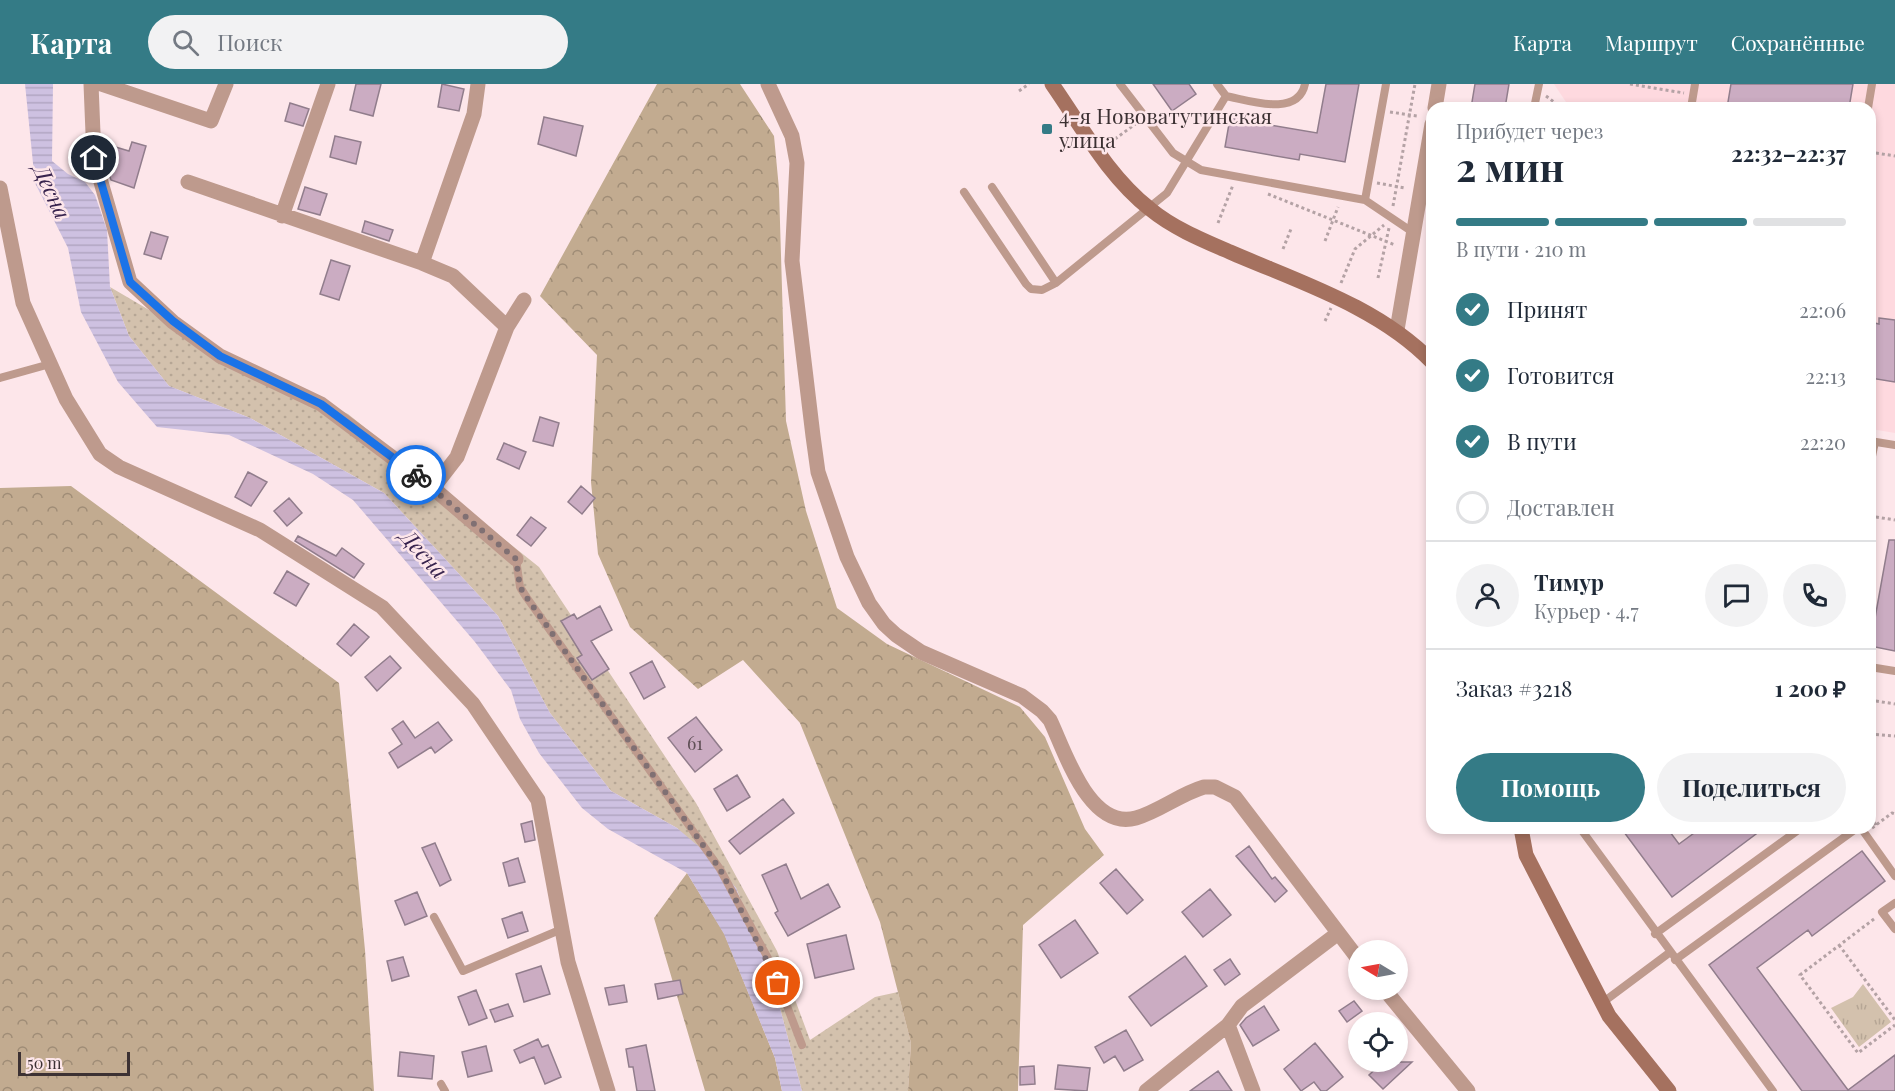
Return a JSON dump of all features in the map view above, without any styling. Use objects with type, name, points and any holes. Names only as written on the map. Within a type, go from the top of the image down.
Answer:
[{"type":"street","points":[[91,84],[94,158],[130,282],[173,321],[220,356],[321,404],[433,488],[516,559]]},
{"type":"street","points":[[101,84],[211,121],[226,84]]},
{"type":"street","points":[[282,216],[328,84]]},
{"type":"street","points":[[422,263],[474,114],[478,84]]},
{"type":"street","points":[[768,84],[792,136],[797,163],[792,261],[819,472],[837,532],[869,603],[884,624],[921,652],[1022,696],[1042,711],[1050,720],[1081,787],[1104,812],[1119,818],[1137,817],[1204,787],[1215,787],[1235,797],[1348,947]]},
{"type":"street","points":[[1052,84],[1114,175],[1149,209],[1175,226],[1335,297],[1397,330],[1426,357]]},
{"type":"street","points":[[1436,102],[1439,84]]},
{"type":"street","points":[[1397,330],[1426,160]]},
{"type":"street","points":[[188,182],[422,263],[453,276],[507,327]]},
{"type":"street","points":[[0,188],[23,303],[66,399],[100,454],[119,467],[260,530],[382,607],[472,704],[538,800],[568,962],[608,1091]]},
{"type":"street","points":[[433,488],[457,457],[507,327],[524,300]]},
{"type":"street","points":[[1522,834],[1526,855],[1602,1003],[1669,1091]]},
{"type":"street","points":[[1146,1091],[1228,1025],[1242,1006],[1337,934]]},
{"type":"street","points":[[1392,1000],[1468,1091]]},
{"type":"street","points":[[1228,1025],[1253,1091]]},
{"type":"lane","points":[[1120,84],[1161,140],[1185,163],[1201,171],[1365,200],[1414,233]]},
{"type":"lane","points":[[1218,84],[1226,96],[1286,104],[1296,99],[1305,84]]},
{"type":"lane","points":[[1365,200],[1386,84]]},
{"type":"lane","points":[[1692,102],[1695,84]]},
{"type":"lane","points":[[1869,102],[1872,84]]},
{"type":"lane","points":[[1535,102],[1538,87]]},
{"type":"lane","points":[[964,192],[1026,284],[1036,291],[1056,283],[1167,193],[1226,96]]},
{"type":"lane","points":[[992,187],[1056,283]]},
{"type":"lane","points":[[0,378],[50,364]]},
{"type":"lane","points":[[1876,442],[1895,445]]},
{"type":"lane","points":[[516,559],[520,587],[527,598],[720,869],[770,962],[802,1045]]},
{"type":"lane","points":[[1876,668],[1895,671]]},
{"type":"lane","points":[[1584,834],[1655,934],[1773,1091]]},
{"type":"lane","points":[[1655,934],[1793,834]]},
{"type":"lane","points":[[1675,960],[1855,834]]},
{"type":"lane","points":[[1864,834],[1895,876]]},
{"type":"lane","points":[[1895,903],[1882,912],[1895,929]]},
{"type":"lane","points":[[434,917],[463,971],[562,929]]},
{"type":"lane","points":[[1602,1003],[1669,953]]},
{"type":"path","points":[[1019,91],[1029,84]]},
{"type":"path","points":[[1378,278],[1387,242],[1415,84]]},
{"type":"path","points":[[1630,84],[1693,95]]},
{"type":"path","points":[[1538,87],[1555,102]]},
{"type":"path","points":[[1381,110],[1417,116]]},
{"type":"path","points":[[1115,139],[1145,118]]},
{"type":"path","points":[[1876,153],[1895,156]]},
{"type":"path","points":[[1218,223],[1236,178]]},
{"type":"path","points":[[1368,182],[1405,188]]},
{"type":"path","points":[[1266,194],[1395,245]]},
{"type":"path","points":[[1325,241],[1342,197]]},
{"type":"path","points":[[1326,321],[1355,249],[1391,219]]},
{"type":"path","points":[[1283,249],[1290,228]]},
{"type":"path","points":[[1876,517],[1895,520]]},
{"type":"path","points":[[1876,701],[1895,704]]},
{"type":"path","points":[[1876,734],[1895,736]]},
{"type":"path","points":[[1876,825],[1892,813],[1895,814]]},
{"type":"path","points":[[1882,912],[1800,975],[1858,1053],[1895,1025]]},
{"type":"path","points":[[1839,945],[1895,1020]]},
{"type":"shaded area","points":[[1554,84],[1895,84],[1895,433],[1876,430],[1876,102],[1566,102]]},
{"type":"green space","points":[[657,84],[740,84],[774,136],[779,189],[786,421],[806,511],[837,608],[887,644],[1020,707],[1045,737],[1085,829],[1104,855],[1023,925],[1018,1091],[908,1091],[911,1043],[880,922],[800,723],[743,660],[698,689],[630,627],[598,554],[591,482],[597,355],[540,296]]},
{"type":"green space","points":[[110,287],[226,355],[348,414],[539,567],[696,803],[777,951],[810,1040],[875,997],[898,992],[911,1043],[908,1091],[802,1091],[772,978],[736,888],[677,828],[611,791],[550,713],[498,616],[384,493],[250,418],[169,386],[129,336]]},
{"type":"green space","points":[[71,486],[339,683],[365,950],[374,1091],[0,1091],[0,488]]},
{"type":"green space","points":[[687,873],[724,933],[775,1058],[782,1091],[705,1091],[654,918]]},
{"type":"green space","points":[[1863,984],[1891,1022],[1859,1047],[1831,1008],[1853,997]]},
{"type":"water","name":"Десна","points":[[25,84],[53,84],[52,161],[68,174],[85,182],[95,195],[107,230],[110,287],[129,336],[169,386],[250,418],[384,493],[498,616],[550,713],[611,791],[677,828],[710,856],[736,888],[772,978],[802,1091],[782,1091],[775,1058],[724,934],[687,873],[608,829],[582,808],[539,753],[520,719],[511,690],[475,642],[353,500],[313,474],[229,435],[157,427],[118,382],[81,312],[68,248],[35,183]]},
{"type":"building","points":[[356,84],[381,84],[373,116],[350,110]]},
{"type":"building","points":[[442,84],[464,89],[459,111],[438,107]]},
{"type":"building","points":[[1153,84],[1189,84],[1196,94],[1172,111]]},
{"type":"building","points":[[1326,84],[1359,84],[1345,162],[1300,154],[1299,160],[1225,147],[1230,118],[1317,133]]},
{"type":"building","points":[[1475,84],[1509,84],[1506,102],[1472,102]]},
{"type":"building","points":[[1731,84],[1853,84],[1850,102],[1728,102]]},
{"type":"building","points":[[290,103],[309,109],[303,126],[285,121]]},
{"type":"building","points":[[544,117],[583,126],[576,156],[538,144]]},
{"type":"building","points":[[335,136],[361,142],[356,164],[330,157]]},
{"type":"building","points":[[132,142],[146,146],[134,188],[111,180],[106,164],[112,146],[129,151]]},
{"type":"building","points":[[305,187],[327,194],[320,215],[298,209]]},
{"type":"building","points":[[365,221],[393,230],[389,241],[362,232]]},
{"type":"building","points":[[151,232],[168,237],[161,259],[144,254]]},
{"type":"building","points":[[331,260],[350,266],[339,300],[320,294]]},
{"type":"building","points":[[1879,318],[1895,320],[1895,382],[1876,379],[1876,323],[1879,324]]},
{"type":"building","points":[[540,417],[559,423],[553,446],[533,441]]},
{"type":"building","points":[[504,443],[526,452],[519,469],[497,459]]},
{"type":"building","points":[[248,472],[267,482],[251,506],[235,497]]},
{"type":"building","points":[[581,486],[595,498],[582,514],[568,502]]},
{"type":"building","points":[[289,498],[302,513],[287,526],[274,511]]},
{"type":"building","points":[[531,517],[546,528],[531,546],[517,535]]},
{"type":"building","points":[[298,536],[336,556],[342,548],[364,564],[354,578],[295,541]]},
{"type":"building","points":[[1889,540],[1895,540],[1895,651],[1876,647],[1876,613]]},
{"type":"building","points":[[287,571],[309,584],[296,606],[274,593]]},
{"type":"building","points":[[600,606],[612,630],[591,641],[609,669],[592,680],[577,658],[582,655],[561,621],[574,614],[577,619]]},
{"type":"building","points":[[354,624],[369,637],[351,656],[337,644]]},
{"type":"building","points":[[390,656],[401,668],[377,691],[365,677]]},
{"type":"building","points":[[652,661],[665,687],[644,699],[630,673]]},
{"type":"building","points":[[696,717],[722,750],[695,772],[668,738]]},
{"type":"building","points":[[403,721],[415,738],[438,722],[452,740],[435,753],[431,747],[398,768],[389,753],[402,744],[392,729]]},
{"type":"building","points":[[737,775],[750,797],[727,811],[714,789]]},
{"type":"building","points":[[783,799],[794,813],[740,854],[729,841]]},
{"type":"building","points":[[532,821],[535,840],[525,842],[521,824]]},
{"type":"building","points":[[1625,834],[1672,834],[1679,844],[1693,834],[1756,834],[1672,897]]},
{"type":"building","points":[[435,843],[451,880],[440,886],[422,848]]},
{"type":"building","points":[[1249,846],[1272,879],[1275,877],[1287,891],[1275,902],[1236,856]]},
{"type":"building","points":[[1862,851],[1885,881],[1812,936],[1808,930],[1757,968],[1848,1090],[1895,1055],[1895,1091],[1802,1091],[1709,965]]},
{"type":"building","points":[[518,858],[525,882],[509,886],[503,863]]},
{"type":"building","points":[[786,864],[801,899],[828,884],[840,907],[788,936],[775,913],[778,911],[762,875]]},
{"type":"building","points":[[1116,869],[1143,900],[1127,914],[1100,883]]},
{"type":"building","points":[[1210,889],[1231,915],[1203,937],[1182,912]]},
{"type":"building","points":[[417,892],[427,916],[405,925],[395,901]]},
{"type":"building","points":[[522,912],[528,931],[508,938],[502,919]]},
{"type":"building","points":[[1075,920],[1098,953],[1061,978],[1039,945]]},
{"type":"building","points":[[846,935],[854,969],[815,978],[807,944]]},
{"type":"building","points":[[1185,956],[1207,986],[1151,1026],[1129,997]]},
{"type":"building","points":[[403,957],[409,976],[392,981],[387,961]]},
{"type":"building","points":[[1230,959],[1240,974],[1225,985],[1214,970]]},
{"type":"building","points":[[541,966],[550,994],[524,1002],[516,974]]},
{"type":"building","points":[[680,980],[683,994],[658,999],[655,984]]},
{"type":"building","points":[[624,985],[627,1002],[609,1005],[605,988]]},
{"type":"building","points":[[476,990],[487,1018],[469,1025],[458,997]]},
{"type":"building","points":[[1354,1001],[1362,1011],[1348,1012],[1347,1022],[1339,1011]]},
{"type":"building","points":[[508,1004],[513,1016],[495,1022],[490,1010]]},
{"type":"building","points":[[1264,1006],[1279,1030],[1253,1046],[1240,1025]]},
{"type":"building","points":[[1126,1030],[1143,1060],[1124,1071],[1115,1056],[1104,1063],[1095,1047]]},
{"type":"building","points":[[538,1039],[542,1047],[548,1045],[561,1077],[545,1084],[534,1057],[520,1063],[514,1050]]},
{"type":"building","points":[[1315,1043],[1343,1077],[1326,1091],[1321,1091],[1314,1082],[1301,1091],[1284,1069]]},
{"type":"building","points":[[646,1045],[655,1091],[637,1091],[633,1067],[629,1067],[626,1049]]},
{"type":"building","points":[[486,1046],[492,1071],[468,1077],[462,1052]]},
{"type":"building","points":[[400,1052],[434,1056],[432,1079],[398,1076]]},
{"type":"building","points":[[1058,1065],[1090,1068],[1087,1091],[1055,1089]]},
{"type":"building","points":[[1034,1066],[1035,1084],[1020,1085],[1020,1067]]},
{"type":"building","points":[[1218,1071],[1232,1091],[1190,1091]]},
{"type":"building","points":[[1372,1072],[1401,1072],[1383,1089],[1369,1075]]},
{"type":"way so far","points":[[416,475],[516,559],[520,587],[720,869],[770,962],[778,983]]},
{"type":"place","name":"4-я Нововатутинская улица","points":[[1047,129]]},
{"type":"route","points":[[94,158],[130,282],[173,321],[220,356],[321,404],[416,475]]}]
